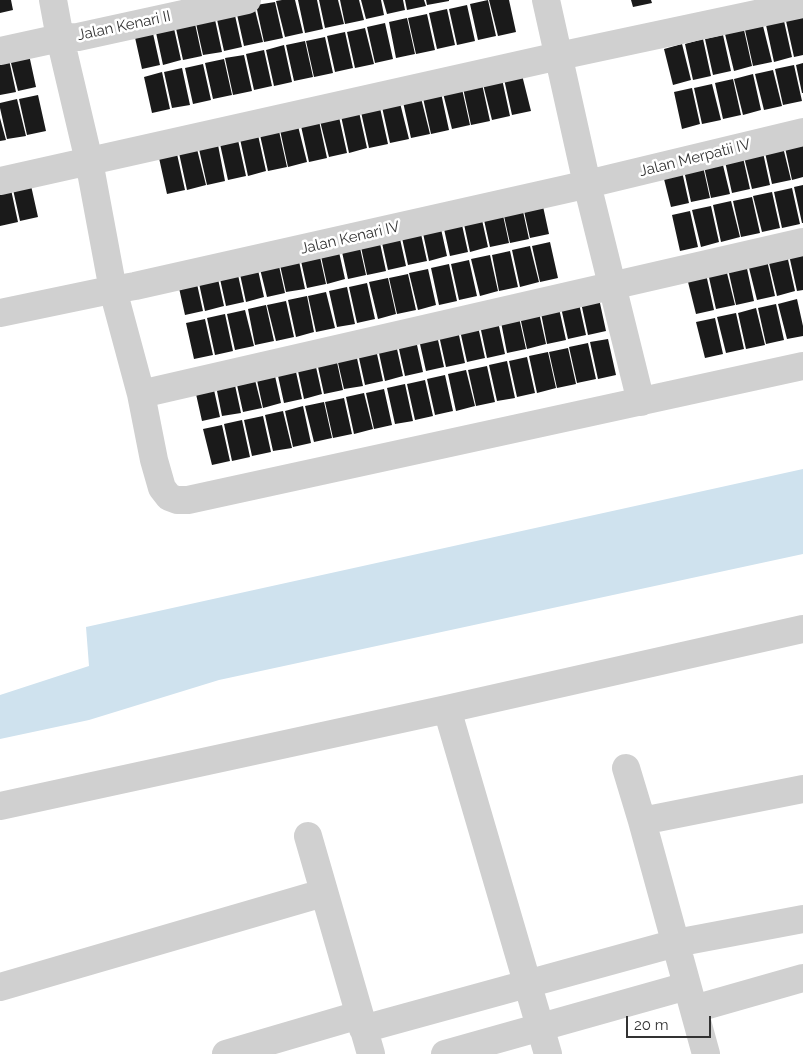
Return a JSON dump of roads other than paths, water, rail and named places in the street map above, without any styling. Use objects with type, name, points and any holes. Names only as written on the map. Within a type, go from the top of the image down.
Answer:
[{"type":"street","points":[[53,0],[89,162],[113,290],[141,394],[154,460],[162,488],[168,496],[177,500],[188,500],[803,366]]},
{"type":"street","name":"Jalan Kenari II","points":[[0,51],[60,38],[78,37],[247,0]]},
{"type":"street","points":[[546,0],[587,184],[641,402]]},
{"type":"street","points":[[0,181],[559,56],[803,4]]},
{"type":"street","name":"Jalan Merpatii IV","points":[[587,184],[803,132]]},
{"type":"street","name":"Jalan Kenari IV","points":[[0,314],[587,184]]},
{"type":"street","points":[[141,394],[803,242]]},
{"type":"street","points":[[0,806],[448,709],[803,629]]},
{"type":"street","points":[[448,709],[548,1054]]},
{"type":"street","points":[[626,768],[706,1054]]},
{"type":"street","points":[[642,821],[803,789]]},
{"type":"street","points":[[308,836],[364,1033]]},
{"type":"street","points":[[0,987],[323,893]]},
{"type":"street","points":[[226,1054],[364,1033],[528,984],[676,943],[803,919]]},
{"type":"street","points":[[445,1054],[540,1027],[691,997],[803,978]]},
{"type":"water","points":[[803,469],[803,554],[219,680],[89,720],[0,739],[0,695],[89,666],[86,627]]}]
